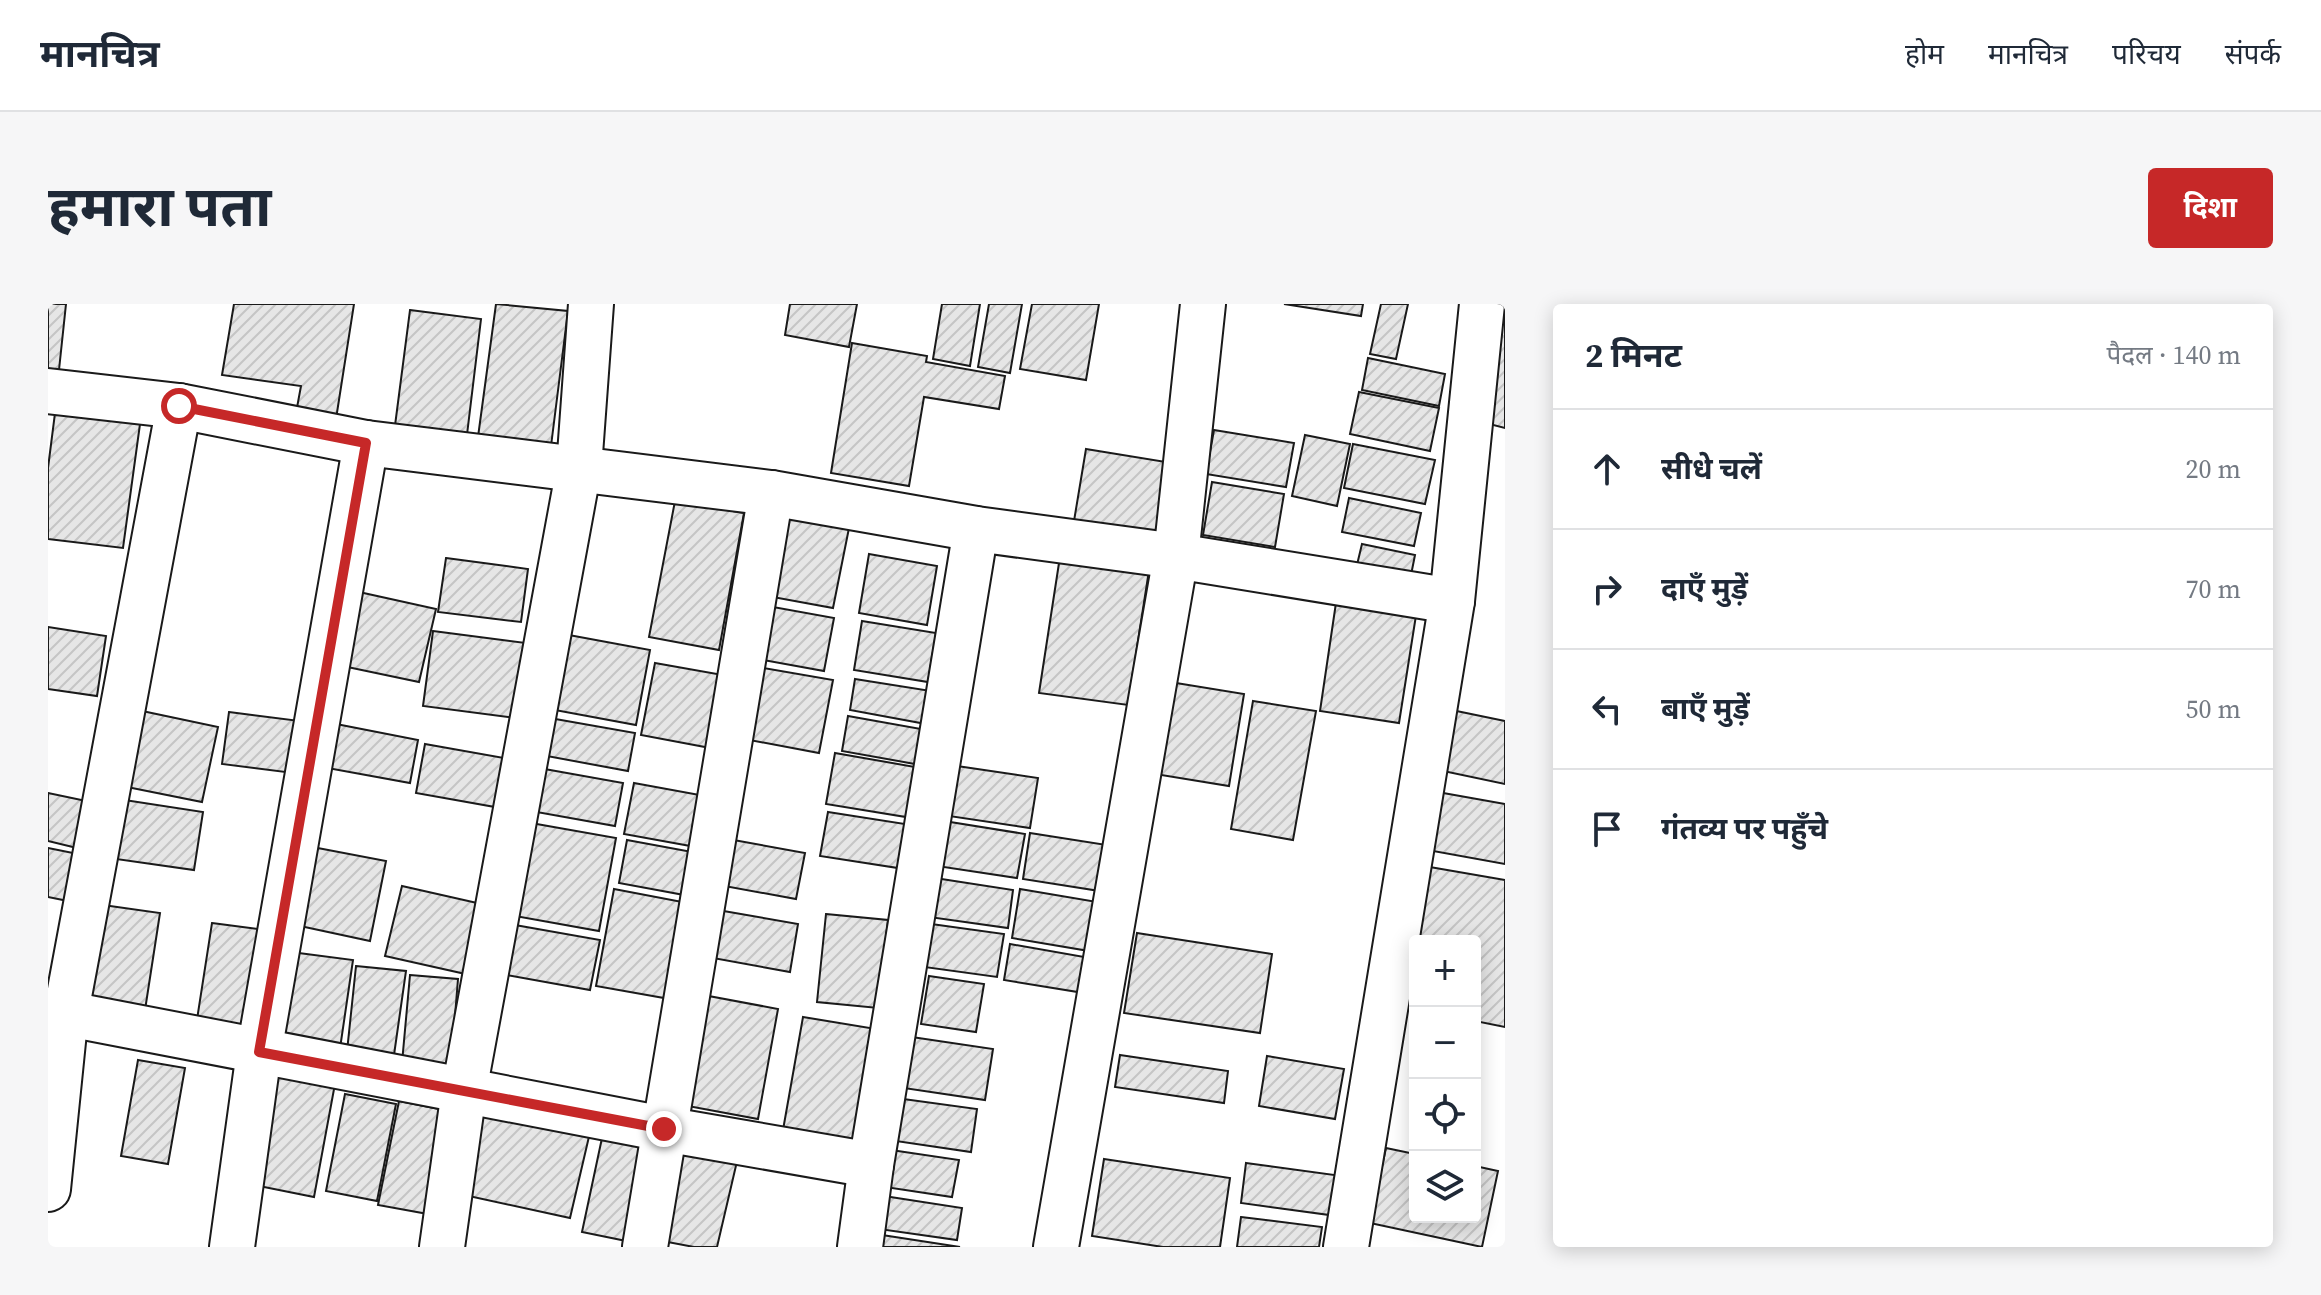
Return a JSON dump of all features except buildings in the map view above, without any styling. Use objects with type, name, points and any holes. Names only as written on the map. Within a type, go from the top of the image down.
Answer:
[{"type":"street","points":[[442,1247],[464,1091],[579,468],[591,304]]},
{"type":"street","points":[[1056,1247],[1176,556],[1203,304]]},
{"type":"street","points":[[1346,1247],[1452,601],[1482,304]]},
{"type":"street","points":[[48,391],[179,406],[366,443],[771,493],[976,529],[1176,556],[1452,601]]},
{"type":"street","points":[[48,1189],[57,1011],[179,406]]},
{"type":"street","points":[[232,1247],[259,1052],[366,443]]},
{"type":"street","points":[[645,1247],[771,493]]},
{"type":"street","points":[[860,1247],[976,529]]},
{"type":"street","points":[[57,1011],[664,1129],[871,1165]]},
{"type":"route","points":[[179,406],[366,443],[259,1052],[664,1129]]}]
